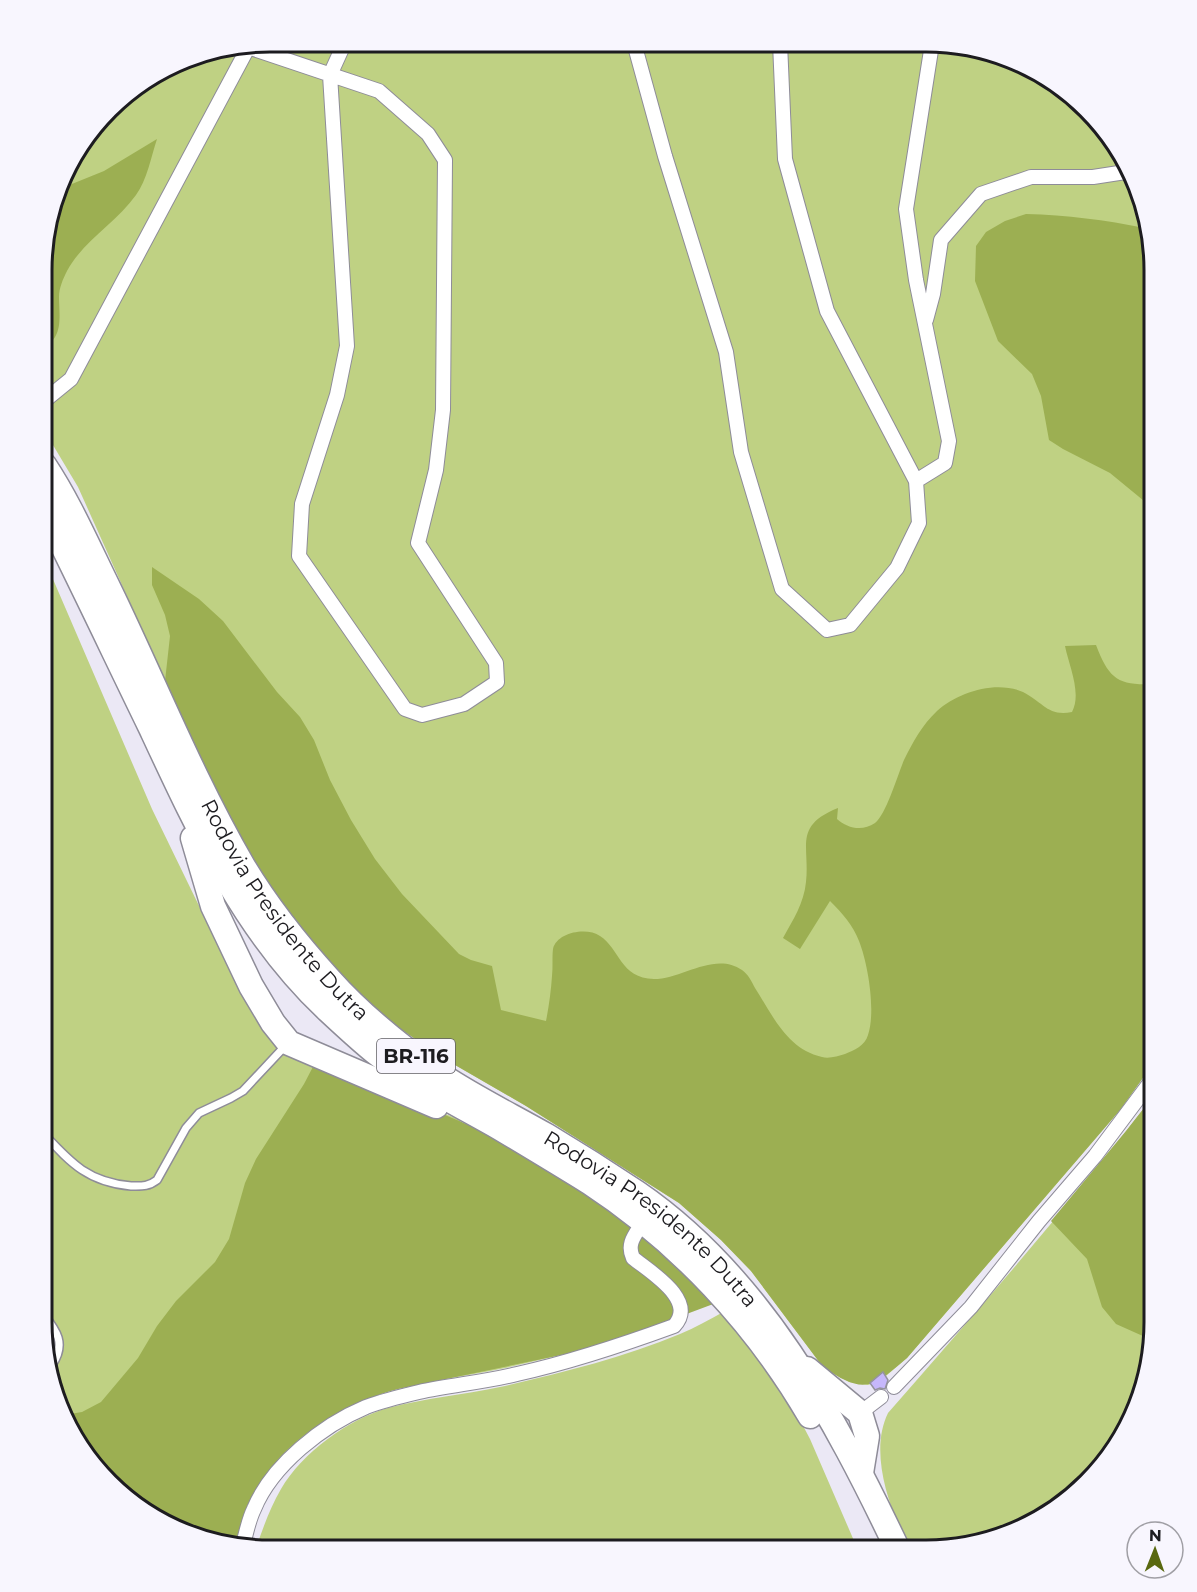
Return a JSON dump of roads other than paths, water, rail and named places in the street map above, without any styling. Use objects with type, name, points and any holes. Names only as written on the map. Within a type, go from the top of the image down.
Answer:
[{"type":"highway","name":"Rodovia Presidente Dutra","points":[[52,479],[81,532],[215,815],[245,869],[294,940],[332,982],[386,1033],[442,1076],[639,1195],[714,1258],[795,1358],[861,1473],[893,1540]]},
{"type":"highway","name":"Rodovia Presidente Dutra","points":[[52,525],[176,781],[229,884],[255,925],[287,965],[326,1008],[376,1053],[437,1094],[501,1129],[590,1183],[643,1222],[690,1262],[727,1301],[800,1398],[847,1480],[876,1540]]},
{"type":"highway","points":[[176,781],[213,906],[251,986],[273,1023],[289,1042],[431,1104],[501,1129]]},
{"type":"highway","points":[[795,1358],[860,1413],[867,1436],[861,1473]]},
{"type":"street","points":[[267,52],[330,75],[379,91],[428,134],[445,160],[443,410],[436,470],[418,543],[496,663],[496,682],[464,704],[422,715],[405,708],[299,556],[302,504],[337,395],[347,346],[330,75],[340,52]]},
{"type":"street","points":[[636,52],[665,156],[726,352],[741,452],[782,589],[827,630],[850,626],[897,568],[919,523],[916,482],[827,311],[785,159],[780,52]]},
{"type":"street","points":[[916,482],[945,463],[949,441],[916,280],[906,209],[931,52]]},
{"type":"street","points":[[52,394],[71,378],[245,54]]},
{"type":"street","points":[[925,325],[933,294],[941,240],[981,194],[1031,177],[1093,177],[1121,173]]},
{"type":"street","points":[[894,1387],[971,1307],[1039,1221],[1095,1156],[1144,1091]]},
{"type":"street","points":[[245,1538],[254,1507],[265,1488],[284,1465],[304,1445],[332,1425],[366,1407],[419,1392],[517,1374],[592,1355],[674,1326],[679,1321],[680,1314],[680,1305],[676,1295],[633,1258],[629,1250],[630,1243],[643,1222]]},
{"type":"street","points":[[860,1413],[881,1397]]},
{"type":"lane","points":[[52,1143],[70,1162],[92,1178],[122,1185],[152,1185],[186,1128],[199,1113],[243,1091],[289,1042]]},
{"type":"lane","points":[[52,1327],[60,1344],[56,1358]]}]
